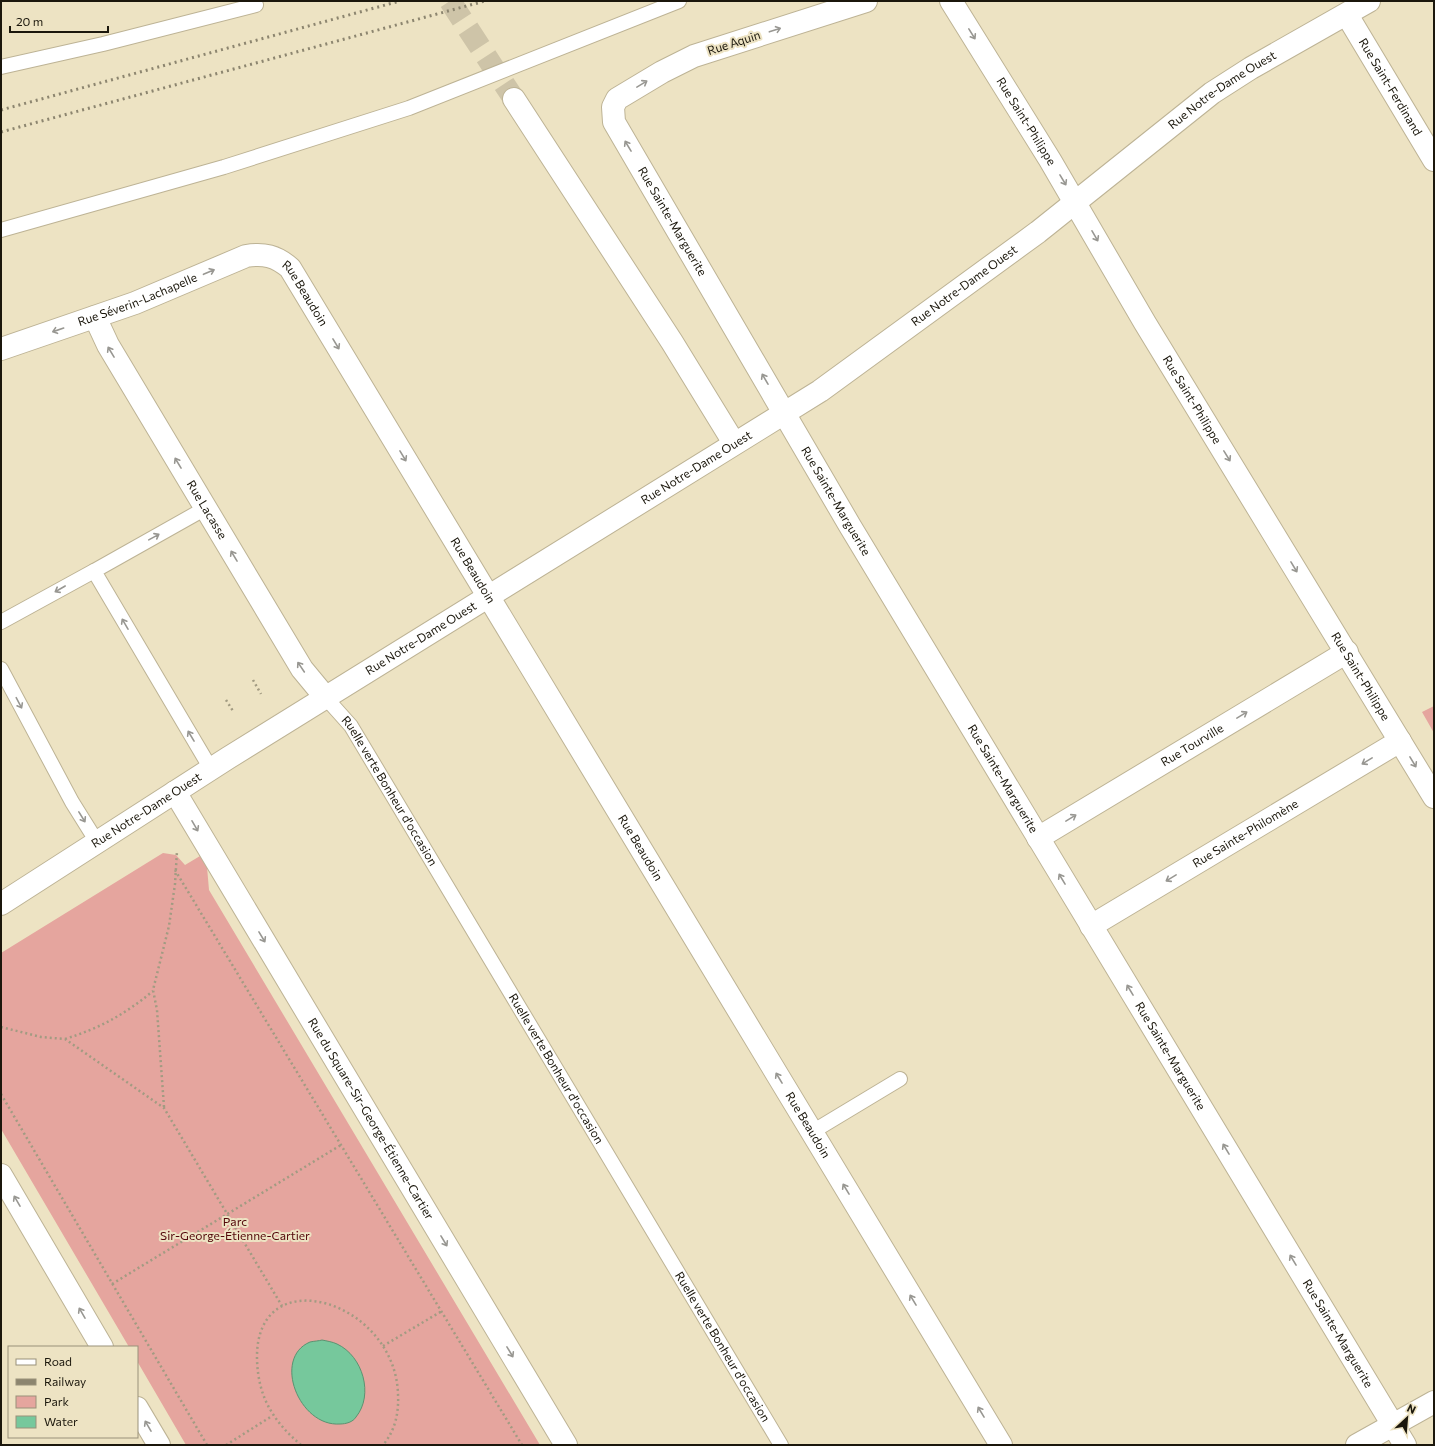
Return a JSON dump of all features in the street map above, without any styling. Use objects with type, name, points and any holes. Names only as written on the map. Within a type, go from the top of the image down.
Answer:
[{"type":"street","name":"Rue Aquin","points":[[613,107],[621,96],[662,72],[694,56],[866,1]]},
{"type":"street","name":"Rue Saint-Philippe","points":[[951,1],[1076,202],[1145,323],[1347,652],[1434,797]]},
{"type":"street","name":"Rue Notre-Dame Ouest","points":[[1,904],[175,792],[488,598],[734,443],[820,391],[964,287],[1076,202],[1212,93],[1277,53],[1370,1]]},
{"type":"street","name":"Rue Saint-Ferdinand","points":[[1347,14],[1434,160]]},
{"type":"street","points":[[514,99],[672,342],[734,443]]},
{"type":"street","name":"Rue Sainte-Marguerite","points":[[613,107],[612,114],[617,128],[674,223],[809,458],[1405,1445]]},
{"type":"street","name":"Rue Séverin-Lachapelle","points":[[1,349],[135,303],[246,256],[257,254],[274,256]]},
{"type":"street","name":"Rue Beaudoin","points":[[274,256],[290,268],[298,280],[488,598],[1001,1445]]},
{"type":"street","name":"Rue Lacasse","points":[[94,317],[108,345],[302,669],[326,698]]},
{"type":"street","name":"Rue Tourville","points":[[1038,838],[1347,652]]},
{"type":"street","name":"Rue Sainte-Philomène","points":[[1092,926],[1400,741]]},
{"type":"street","name":"Rue du Square-Sir-George-Étienne-Cartier","points":[[175,792],[566,1445]]},
{"type":"street","points":[[1,1175],[101,1346]]},
{"type":"street","points":[[1358,1445],[1434,1402]]},
{"type":"street","points":[[138,1410],[159,1445]]},
{"type":"lane","points":[[1,230],[232,164],[409,108],[679,1]]},
{"type":"lane","points":[[1,67],[104,44],[256,4]]},
{"type":"lane","points":[[1,622],[206,508]]},
{"type":"lane","points":[[94,571],[211,770]]},
{"type":"lane","points":[[1,669],[72,802],[97,842]]},
{"type":"lane","name":"Ruelle verte Bonheur d'occasion","points":[[326,698],[355,733],[781,1445]]},
{"type":"lane","points":[[812,1132],[900,1079]]},
{"type":"path","points":[[253,680],[261,694]]},
{"type":"path","points":[[226,700],[233,711]]},
{"type":"path","points":[[164,1108],[157,1010],[153,990],[169,926],[175,870],[522,1445]]},
{"type":"path","points":[[1,1026],[41,1036],[64,1039],[92,1030],[122,1016],[153,990]]},
{"type":"path","points":[[64,1039],[164,1108],[282,1306]]},
{"type":"path","points":[[1,1094],[207,1445]]},
{"type":"path","points":[[112,1284],[341,1144]]},
{"type":"path","points":[[301,1445],[272,1416],[260,1384],[258,1371],[258,1350],[261,1334],[266,1321],[282,1306],[292,1303],[315,1301],[333,1305],[360,1320],[383,1346],[390,1359],[396,1376],[398,1400],[397,1416],[393,1428],[383,1445]]},
{"type":"path","points":[[383,1346],[442,1312]]},
{"type":"path","points":[[226,1445],[272,1416]]},
{"type":"green space","points":[[1434,706],[1434,733],[1422,712]]},
{"type":"green space","name":"Parc Sir-George-Étienne-Cartier","points":[[163,853],[176,855],[185,865],[200,856],[207,867],[209,890],[540,1445],[186,1445],[138,1363],[138,1346],[128,1346],[1,1129],[1,953]]},
{"type":"water","points":[[322,1340],[335,1343],[346,1350],[353,1357],[363,1377],[365,1387],[361,1408],[355,1419],[347,1423],[340,1424],[325,1422],[313,1415],[302,1404],[295,1390],[292,1376],[293,1362],[299,1350],[310,1342]]},
{"type":"tunnel","points":[[450,1],[514,99]]},
{"type":"railway","points":[[1,110],[400,1]]},
{"type":"railway","points":[[1,132],[485,1]]}]
